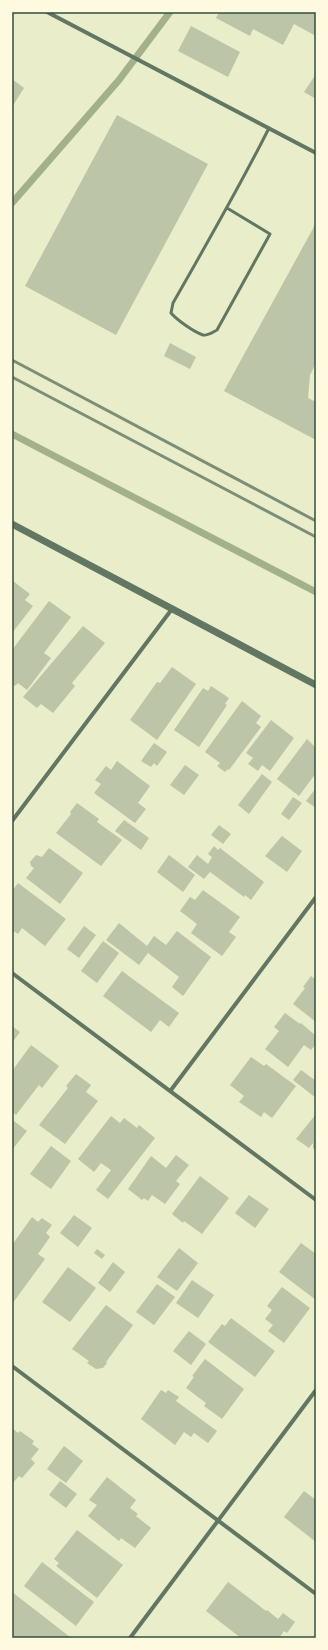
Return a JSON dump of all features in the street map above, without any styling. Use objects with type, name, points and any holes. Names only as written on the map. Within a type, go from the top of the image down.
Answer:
[{"type":"street","points":[[47,12],[316,153]]},
{"type":"street","points":[[12,524],[316,685]]},
{"type":"street","points":[[12,821],[172,609]]},
{"type":"street","points":[[171,1090],[316,897]]},
{"type":"street","points":[[12,972],[316,1200]]},
{"type":"street","points":[[12,1366],[316,1594]]},
{"type":"street","points":[[130,1638],[316,1390]]},
{"type":"lane","points":[[227,208],[270,234],[218,330],[211,334],[204,335],[176,319],[171,313],[173,303],[227,208],[269,128]]},
{"type":"building","points":[[219,12],[316,12],[316,36],[294,24],[283,45],[253,29],[250,36],[216,18]]},
{"type":"building","points":[[191,26],[240,52],[228,77],[178,51]]},
{"type":"building","points":[[316,74],[316,99],[304,92]]},
{"type":"building","points":[[12,79],[24,88],[12,107]]},
{"type":"building","points":[[117,115],[208,164],[116,335],[25,286]]},
{"type":"building","points":[[316,223],[316,363],[310,375],[308,398],[316,402],[316,440],[224,391]]},
{"type":"building","points":[[170,343],[196,357],[190,369],[164,356]]},
{"type":"building","points":[[13,581],[30,594],[25,600],[33,606],[12,633]]},
{"type":"building","points":[[49,601],[71,617],[44,653],[51,658],[27,690],[18,683],[15,686],[12,684],[12,650]]},
{"type":"building","points":[[83,626],[105,643],[72,683],[75,686],[53,713],[41,704],[37,708],[23,697]]},
{"type":"building","points":[[172,667],[196,684],[157,740],[130,720],[157,682],[160,683]]},
{"type":"building","points":[[211,686],[229,698],[225,704],[227,705],[199,747],[174,730],[203,688],[208,691]]},
{"type":"building","points":[[242,701],[261,716],[256,723],[261,727],[229,770],[228,769],[225,772],[217,766],[220,763],[205,752]]},
{"type":"building","points":[[271,720],[294,738],[270,771],[262,765],[258,771],[248,764],[253,758],[246,753]]},
{"type":"building","points":[[307,739],[316,748],[316,773],[299,796],[277,779]]},
{"type":"building","points":[[154,743],[167,752],[157,766],[154,763],[151,767],[141,761]]},
{"type":"building","points":[[117,761],[150,786],[138,803],[146,809],[135,823],[94,793],[101,784],[95,780],[106,766],[111,770]]},
{"type":"building","points":[[185,765],[199,775],[184,795],[170,785]]},
{"type":"building","points":[[262,774],[272,782],[249,814],[238,805]]},
{"type":"building","points":[[316,788],[316,808],[306,801]]},
{"type":"building","points":[[293,797],[302,803],[289,820],[281,814]]},
{"type":"building","points":[[77,803],[99,819],[97,822],[122,840],[101,866],[56,833],[71,814],[70,812]]},
{"type":"building","points":[[124,820],[149,838],[141,850],[115,831]]},
{"type":"building","points":[[219,825],[231,834],[223,844],[211,835]]},
{"type":"building","points":[[282,836],[302,851],[287,872],[265,856]]},
{"type":"building","points":[[214,846],[218,850],[220,848],[264,882],[251,900],[245,895],[244,897],[210,872],[204,879],[188,867],[197,855],[208,864],[212,857],[208,854]]},
{"type":"building","points":[[49,848],[83,873],[60,904],[26,878],[34,868],[31,866],[30,862],[36,855],[42,857]]},
{"type":"building","points":[[169,855],[195,875],[183,892],[157,872]]},
{"type":"building","points":[[18,883],[66,919],[45,946],[22,928],[18,934],[12,930],[12,891]]},
{"type":"building","points":[[203,890],[240,917],[229,932],[236,937],[222,956],[191,933],[197,924],[180,911],[190,897],[195,900]]},
{"type":"building","points":[[119,923],[147,946],[154,936],[166,945],[177,931],[211,957],[183,996],[172,987],[179,977],[148,953],[139,965],[106,940]]},
{"type":"building","points":[[84,926],[96,935],[79,958],[67,949]]},
{"type":"building","points":[[103,941],[119,953],[97,983],[81,971]]},
{"type":"building","points":[[122,971],[179,1013],[169,1027],[160,1020],[151,1032],[103,996]]},
{"type":"building","points":[[311,976],[316,980],[316,1022],[293,1004],[305,988],[303,987]]},
{"type":"building","points":[[285,1013],[300,1024],[301,1023],[316,1036],[316,1044],[311,1050],[304,1045],[288,1067],[265,1049],[279,1031],[274,1027]]},
{"type":"building","points":[[12,1026],[20,1032],[12,1043]]},
{"type":"building","points":[[31,1045],[59,1066],[42,1088],[39,1085],[16,1115],[12,1112],[12,1071]]},
{"type":"building","points":[[251,1057],[264,1066],[266,1064],[296,1086],[272,1118],[264,1112],[261,1117],[239,1102],[244,1096],[230,1085]]},
{"type":"building","points":[[301,1070],[316,1081],[316,1098],[293,1080]]},
{"type":"building","points":[[76,1074],[91,1085],[86,1092],[98,1101],[65,1144],[39,1125],[68,1088],[66,1086]]},
{"type":"building","points":[[316,1114],[316,1150],[313,1148],[313,1143],[309,1148],[296,1139]]},
{"type":"building","points":[[111,1116],[120,1123],[124,1118],[137,1128],[139,1125],[155,1138],[108,1199],[96,1190],[111,1170],[101,1163],[94,1172],[78,1159]]},
{"type":"building","points":[[14,1121],[27,1131],[12,1150],[12,1123]]},
{"type":"building","points":[[51,1146],[71,1161],[51,1189],[30,1174]]},
{"type":"building","points":[[176,1155],[189,1165],[176,1181],[180,1184],[165,1204],[152,1195],[148,1201],[144,1198],[142,1200],[128,1189],[151,1156],[166,1168]]},
{"type":"building","points":[[200,1176],[229,1198],[202,1234],[184,1221],[183,1223],[172,1214]]},
{"type":"building","points":[[249,1195],[269,1209],[255,1228],[235,1213]]},
{"type":"building","points":[[74,1215],[92,1228],[78,1247],[60,1233]]},
{"type":"building","points":[[32,1217],[38,1222],[42,1218],[52,1225],[46,1233],[50,1237],[38,1254],[45,1259],[12,1304],[12,1245]]},
{"type":"building","points":[[301,1243],[316,1254],[316,1300],[279,1272]]},
{"type":"building","points":[[179,1248],[198,1263],[177,1291],[157,1277]]},
{"type":"building","points":[[97,1249],[105,1255],[102,1259],[94,1253]]},
{"type":"building","points":[[113,1262],[125,1272],[110,1292],[98,1283]]},
{"type":"building","points":[[68,1267],[96,1288],[70,1322],[42,1302]]},
{"type":"building","points":[[192,1280],[214,1295],[198,1318],[176,1303]]},
{"type":"building","points":[[157,1284],[175,1297],[154,1325],[136,1312]]},
{"type":"building","points":[[282,1287],[310,1308],[284,1343],[268,1331],[273,1325],[265,1319],[272,1310],[267,1306]]},
{"type":"building","points":[[106,1305],[133,1325],[103,1368],[96,1369],[87,1363],[89,1361],[72,1349]]},
{"type":"building","points":[[231,1318],[275,1351],[255,1377],[208,1342],[222,1324],[225,1326]]},
{"type":"building","points":[[189,1331],[206,1344],[191,1365],[173,1351]]},
{"type":"building","points":[[205,1359],[244,1389],[222,1419],[204,1406],[206,1403],[186,1388],[194,1377],[192,1376]]},
{"type":"building","points":[[161,1390],[166,1393],[168,1390],[179,1397],[176,1401],[217,1431],[208,1443],[194,1433],[191,1437],[184,1432],[175,1445],[141,1419]]},
{"type":"building","points":[[12,1428],[18,1433],[20,1431],[34,1441],[32,1444],[39,1449],[31,1459],[35,1463],[22,1478],[19,1476],[12,1484]]},
{"type":"building","points":[[64,1446],[83,1461],[66,1483],[47,1469]]},
{"type":"building","points":[[107,1477],[136,1500],[130,1508],[138,1514],[136,1516],[151,1528],[135,1548],[121,1538],[119,1541],[88,1516],[97,1505],[89,1500]]},
{"type":"building","points":[[60,1481],[77,1494],[66,1508],[49,1495]]},
{"type":"building","points":[[304,1491],[316,1500],[316,1542],[284,1517]]},
{"type":"building","points":[[77,1530],[123,1565],[97,1598],[56,1566],[59,1563],[54,1559]]},
{"type":"building","points":[[42,1562],[94,1602],[76,1626],[24,1586]]},
{"type":"building","points":[[228,1582],[278,1619],[283,1613],[295,1622],[287,1633],[284,1631],[279,1638],[241,1638],[206,1611]]},
{"type":"building","points":[[12,1592],[70,1637],[15,1638],[12,1636]]},
{"type":"waterway","points":[[12,203],[119,80],[170,12]]},
{"type":"waterway","points":[[12,434],[316,592]]},
{"type":"railway","points":[[12,360],[316,521]]},
{"type":"railway","points":[[12,377],[316,537]]}]
